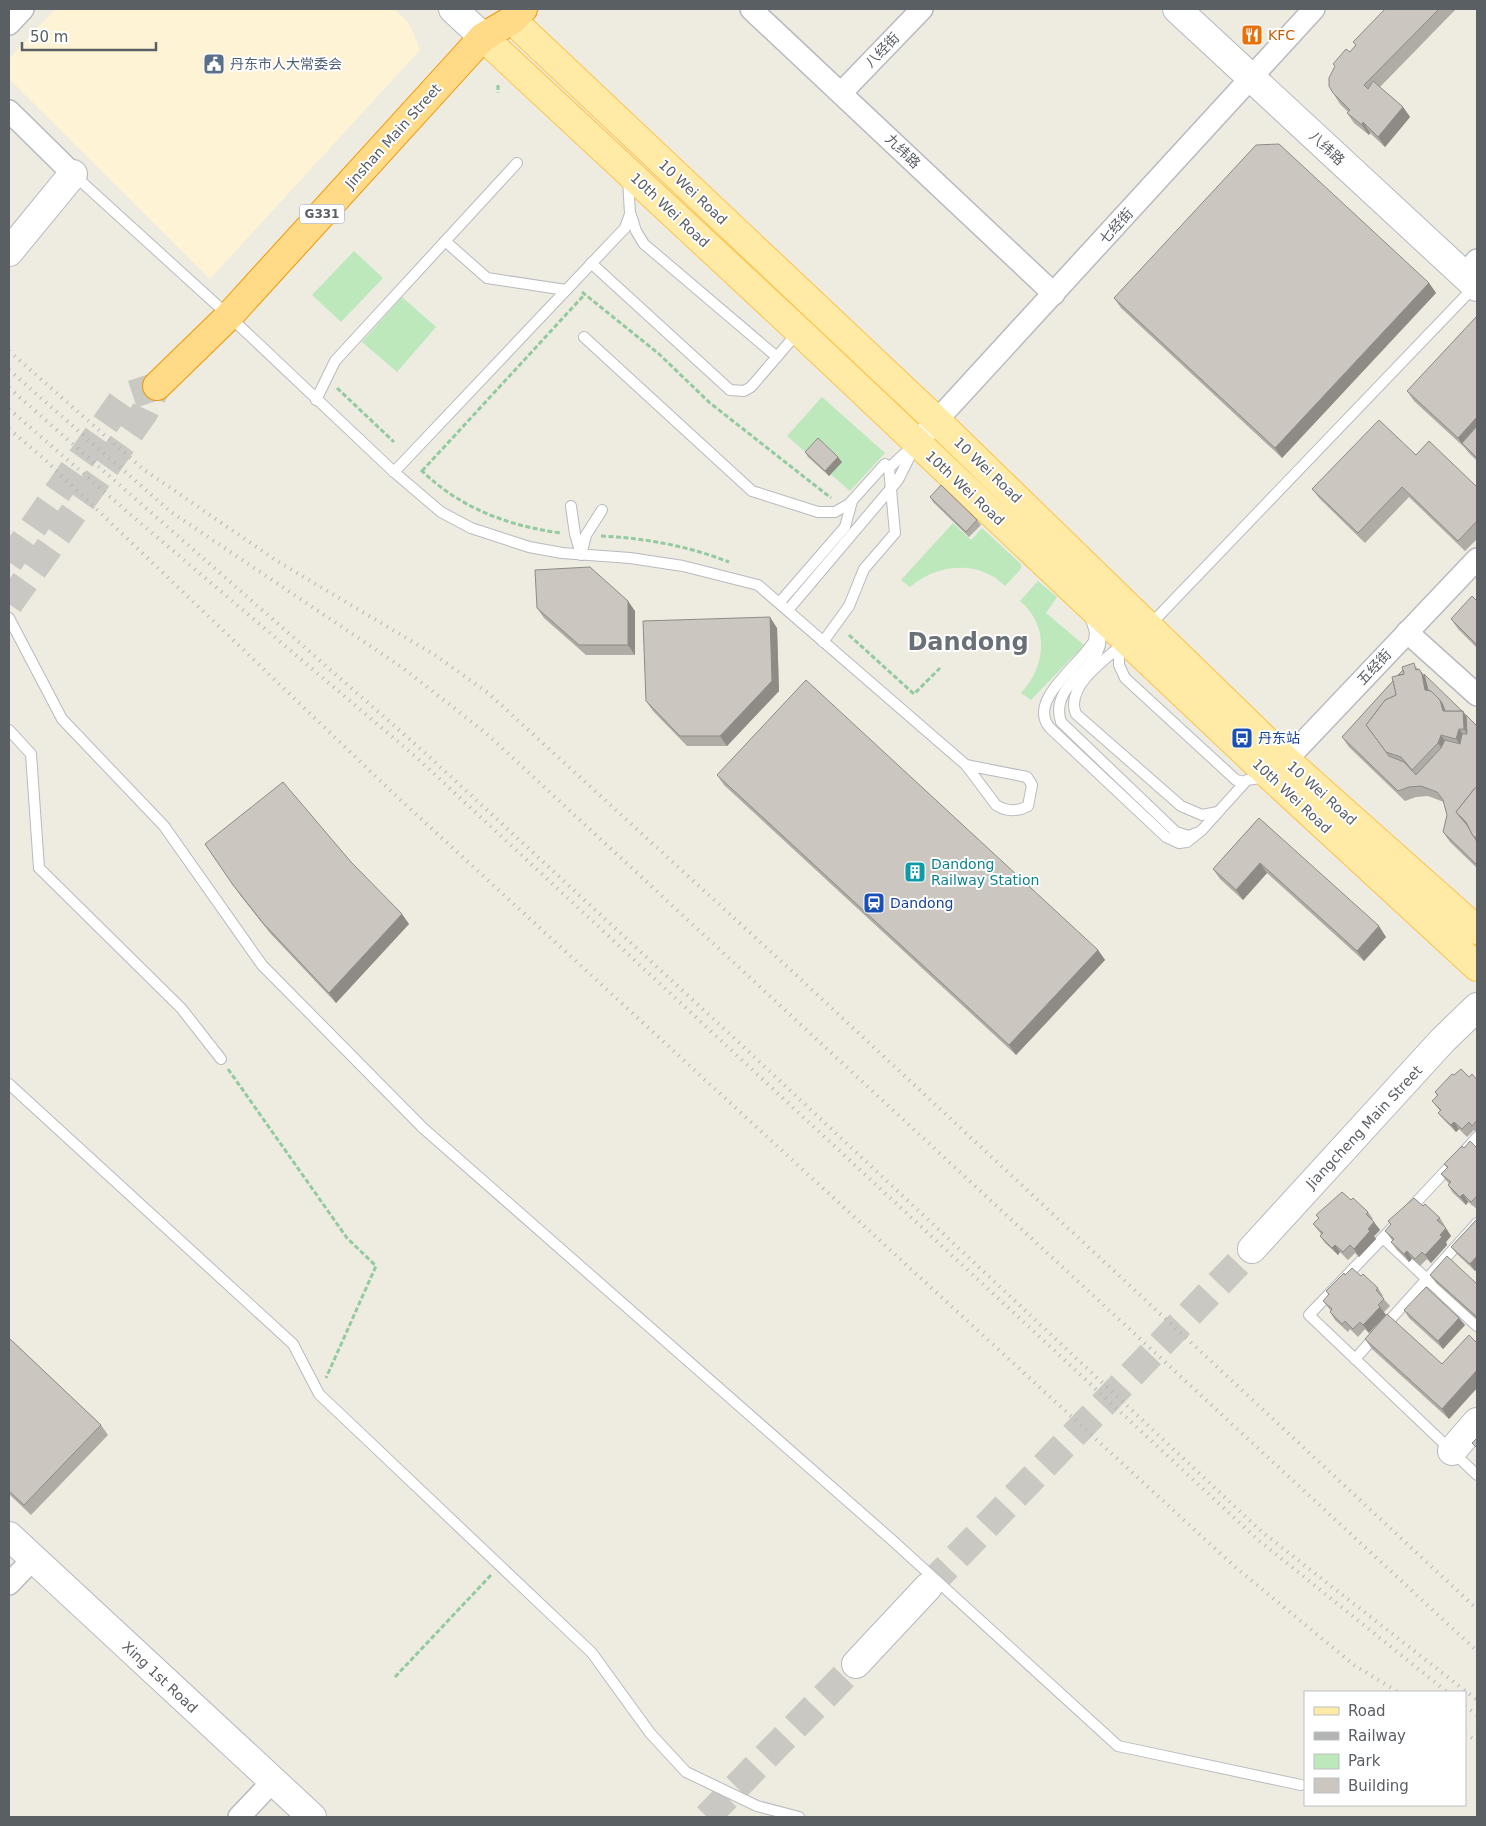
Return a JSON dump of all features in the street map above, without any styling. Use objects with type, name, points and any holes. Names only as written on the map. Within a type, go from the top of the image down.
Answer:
[{"type":"highway","name":"Jinshan Main Street","points":[[157,386],[229,316],[506,12]]},
{"type":"main road","name":"10th Wei Road","points":[[453,9],[1080,595],[1135,636]]},
{"type":"main road","name":"八纬路","points":[[1177,9],[1473,277]]},
{"type":"main road","name":"10 Wei Road","points":[[506,12],[937,421],[1135,636],[1267,773],[1477,930]]},
{"type":"main road","points":[[9,252],[73,174]]},
{"type":"main road","name":"10th Wei Road","points":[[1267,773],[1477,966]]},
{"type":"main road","name":"Jiangcheng Main Street","points":[[1252,1248],[1442,1041],[1477,1007]]},
{"type":"main road","points":[[1452,1451],[1477,1422]]},
{"type":"main road","name":"Xing 1st Road","points":[[9,1536],[312,1817]]},
{"type":"main road","points":[[856,1664],[928,1587]]},
{"type":"street","points":[[9,24],[23,9]]},
{"type":"street","name":"九纬路","points":[[751,9],[842,92],[1054,294]]},
{"type":"street","name":"八经街","points":[[842,92],[922,9]]},
{"type":"street","name":"七经街","points":[[916,442],[1054,294],[1250,76],[1314,9]]},
{"type":"street","points":[[9,111],[73,174]]},
{"type":"street","name":"五经街","points":[[1267,773],[1477,559]]},
{"type":"street","points":[[1407,632],[1477,695]]},
{"type":"street","points":[[9,1584],[33,1559]]},
{"type":"street","points":[[239,1817],[273,1781]]},
{"type":"lane","points":[[316,400],[335,361],[518,163]]},
{"type":"lane","points":[[625,169],[630,194],[630,214],[636,231],[644,244],[777,357]]},
{"type":"lane","points":[[73,174],[229,316],[428,504],[471,528],[529,547],[581,555],[654,561],[737,578],[758,585],[780,602],[822,642],[966,765],[996,806],[1015,811],[1028,806],[1032,785],[1027,777],[966,765]]},
{"type":"lane","points":[[394,472],[625,228],[630,214]]},
{"type":"lane","points":[[445,241],[487,278],[568,288]]},
{"type":"lane","points":[[591,263],[726,388],[735,391],[748,389],[799,331]]},
{"type":"lane","points":[[1218,812],[1202,815],[1181,806],[1076,714],[1073,702],[1080,684],[1135,636],[1473,277]]},
{"type":"lane","points":[[584,337],[752,491],[818,512],[836,512],[852,501],[885,464],[889,468],[895,533],[864,569],[849,606],[822,642]]},
{"type":"lane","points":[[889,468],[916,442]]},
{"type":"lane","points":[[788,610],[898,480],[916,442]]},
{"type":"lane","points":[[780,602],[845,527],[852,501]]},
{"type":"lane","points":[[571,506],[575,534],[581,555]]},
{"type":"lane","points":[[581,555],[586,535],[602,510]]},
{"type":"lane","points":[[1080,595],[1100,637],[1099,648],[1062,692],[1058,705],[1061,722],[1176,832],[1189,836],[1202,830]]},
{"type":"lane","points":[[9,618],[62,719],[164,826],[262,965],[423,1128],[892,1540],[1118,1746],[1301,1785]]},
{"type":"lane","points":[[1095,626],[1092,644],[1048,696],[1043,711],[1046,724],[1170,840],[1184,843],[1202,830],[1218,812],[1267,773]]},
{"type":"lane","points":[[1135,636],[1119,665],[1125,678],[1236,780],[1267,773]]},
{"type":"lane","points":[[9,730],[31,754],[39,868],[181,1008],[221,1059]]},
{"type":"lane","points":[[9,1084],[293,1344],[319,1394],[592,1653],[650,1732],[686,1772],[757,1806],[781,1814],[799,1817]]},
{"type":"lane","points":[[1477,1137],[1309,1315],[1477,1475]]},
{"type":"lane","points":[[1355,1359],[1477,1223]]},
{"type":"lane","points":[[1383,1238],[1477,1326]]},
{"type":"path","points":[[498,85],[498,92]]},
{"type":"path","points":[[568,288],[585,294],[659,354],[710,403],[829,496],[834,503]]},
{"type":"path","points":[[422,471],[585,294]]},
{"type":"path","points":[[333,384],[394,442]]},
{"type":"path","points":[[416,465],[447,494],[473,508],[526,526],[566,533]]},
{"type":"path","points":[[593,536],[641,539],[701,552],[732,563],[738,571],[737,578]]},
{"type":"path","points":[[849,635],[914,694],[940,668]]},
{"type":"path","points":[[221,1059],[347,1238],[376,1266],[319,1394]]},
{"type":"path","points":[[395,1677],[501,1565]]},
{"type":"shaded area","points":[[55,9],[394,9],[409,23],[420,50],[210,279],[9,79],[9,59]]},
{"type":"green space","points":[[354,251],[383,278],[341,322],[312,295]]},
{"type":"green space","points":[[402,297],[436,327],[397,372],[362,342]]},
{"type":"green space","points":[[822,397],[885,453],[850,491],[787,436]]},
{"type":"green space","points":[[953,523],[971,540],[982,528],[1021,564],[1021,569],[1005,586],[995,577],[970,568],[945,569],[932,573],[910,587],[901,580]]},
{"type":"green space","points":[[1038,581],[1057,597],[1046,613],[1084,645],[1031,700],[1021,693],[1036,671],[1040,659],[1040,634],[1030,611],[1020,601]]},
{"type":"building","points":[[1385,9],[1439,9],[1364,85],[1368,89],[1373,81],[1403,107],[1378,137],[1363,122],[1362,125],[1347,113],[1350,110],[1333,93],[1329,86],[1329,78],[1335,66],[1333,64],[1346,49],[1350,52],[1356,45],[1353,42]]},
{"type":"building","points":[[1279,144],[1429,283],[1275,448],[1114,298],[1256,145]]},
{"type":"building","points":[[1477,316],[1477,417],[1458,438],[1407,391]]},
{"type":"building","points":[[1379,420],[1416,455],[1429,441],[1477,487],[1477,521],[1458,541],[1402,487],[1358,533],[1312,489]]},
{"type":"building","points":[[1477,426],[1477,458],[1462,443]]},
{"type":"building","points":[[818,438],[838,457],[825,471],[805,452]]},
{"type":"building","points":[[941,485],[977,520],[966,532],[930,497]]},
{"type":"building","points":[[590,567],[628,601],[628,645],[579,645],[537,608],[535,570]]},
{"type":"building","points":[[1472,596],[1477,601],[1477,645],[1451,619]]},
{"type":"building","points":[[770,617],[772,681],[720,736],[680,736],[646,701],[643,621]]},
{"type":"building","points":[[1414,663],[1416,670],[1419,669],[1422,674],[1425,690],[1431,691],[1440,700],[1443,711],[1463,711],[1464,729],[1459,729],[1456,739],[1441,735],[1438,743],[1412,770],[1401,757],[1386,752],[1366,725],[1385,700],[1396,695],[1392,677],[1404,674],[1402,667]]},
{"type":"building","points":[[1424,674],[1462,711],[1445,711],[1440,700],[1428,690]]},
{"type":"building","name":"Dandong Railway Station","points":[[806,680],[1098,950],[1009,1045],[717,775]]},
{"type":"building","points":[[1393,681],[1396,695],[1385,700],[1366,725],[1389,756],[1404,762],[1416,775],[1441,748],[1445,740],[1460,744],[1462,734],[1467,734],[1466,715],[1477,726],[1477,787],[1456,812],[1467,825],[1477,842],[1477,865],[1443,832],[1447,815],[1443,800],[1437,792],[1421,786],[1409,787],[1398,791],[1342,737]]},
{"type":"building","points":[[283,782],[351,862],[402,914],[329,993],[263,923],[233,885],[205,844]]},
{"type":"building","points":[[1477,787],[1477,838],[1473,836],[1466,822],[1456,812]]},
{"type":"building","points":[[1259,818],[1379,926],[1357,951],[1260,863],[1236,890],[1213,869]]},
{"type":"building","points":[[1461,1069],[1469,1077],[1472,1074],[1477,1080],[1477,1120],[1472,1126],[1469,1122],[1462,1129],[1454,1122],[1451,1125],[1438,1113],[1441,1110],[1432,1101],[1438,1095],[1435,1092],[1452,1074],[1454,1075]]},
{"type":"building","points":[[1470,1141],[1477,1148],[1477,1196],[1471,1202],[1463,1194],[1460,1197],[1448,1185],[1451,1182],[1441,1174],[1448,1167],[1444,1164],[1462,1146],[1464,1148]]},
{"type":"building","points":[[1342,1192],[1351,1200],[1353,1198],[1368,1212],[1366,1214],[1374,1222],[1368,1229],[1370,1231],[1354,1249],[1350,1245],[1343,1252],[1335,1245],[1332,1248],[1320,1236],[1323,1233],[1313,1224],[1319,1218],[1316,1215]]},
{"type":"building","points":[[1414,1198],[1423,1206],[1425,1204],[1440,1218],[1437,1220],[1446,1228],[1440,1235],[1442,1237],[1425,1255],[1422,1252],[1415,1259],[1407,1251],[1404,1254],[1391,1242],[1394,1239],[1385,1231],[1391,1224],[1388,1221]]},
{"type":"building","points":[[1477,1219],[1477,1256],[1470,1264],[1451,1247]]},
{"type":"building","points":[[1447,1256],[1477,1284],[1477,1317],[1430,1275]]},
{"type":"building","points":[[1352,1268],[1361,1276],[1363,1274],[1378,1288],[1376,1290],[1384,1299],[1378,1305],[1380,1307],[1363,1325],[1360,1322],[1353,1329],[1345,1321],[1342,1324],[1330,1312],[1332,1309],[1323,1301],[1329,1294],[1326,1291],[1344,1273],[1345,1275]]},
{"type":"building","points":[[1426,1287],[1459,1318],[1438,1341],[1404,1310]]},
{"type":"building","points":[[1387,1314],[1442,1364],[1469,1335],[1477,1343],[1477,1370],[1442,1409],[1365,1339]]},
{"type":"building","points":[[9,1338],[101,1425],[24,1505],[9,1491]]},
{"type":"building","points":[[1477,1438],[1477,1448],[1472,1443]]},
{"type":"tunnel","points":[[9,562],[124,397],[157,386]]},
{"type":"tunnel","points":[[9,604],[144,413],[157,386]]},
{"type":"tunnel","points":[[928,1587],[1252,1249]]},
{"type":"tunnel","points":[[707,1817],[856,1664]]},
{"type":"railway","points":[[9,351],[143,469],[277,561],[435,655],[488,693],[793,972],[1477,1609]]},
{"type":"railway","points":[[9,370],[171,512],[403,668],[487,734],[1477,1651]]},
{"type":"railway","points":[[9,388],[423,751],[734,1038],[1262,1532],[1465,1691]]},
{"type":"railway","points":[[9,409],[416,757],[1257,1539],[1446,1691]]},
{"type":"railway","points":[[9,429],[42,457],[393,793],[1234,1566],[1354,1665],[1396,1691]]},
{"type":"railway","points":[[1466,1691],[1477,1700]]},
{"type":"railway","points":[[1466,1707],[1477,1715]]},
{"type":"railway","points":[[1466,1735],[1477,1741]]},
{"type":"place","name":"KFC","points":[[1252,35]]},
{"type":"place","name":"丹东市人大常委会","points":[[214,64]]},
{"type":"place","name":"丹东站","points":[[1242,738]]},
{"type":"place","name":"Dandong Railway Station","points":[[915,872]]},
{"type":"place","name":"Dandong","points":[[874,903]]},
{"type":"district","name":"Dandong","points":[[968,642]]}]
